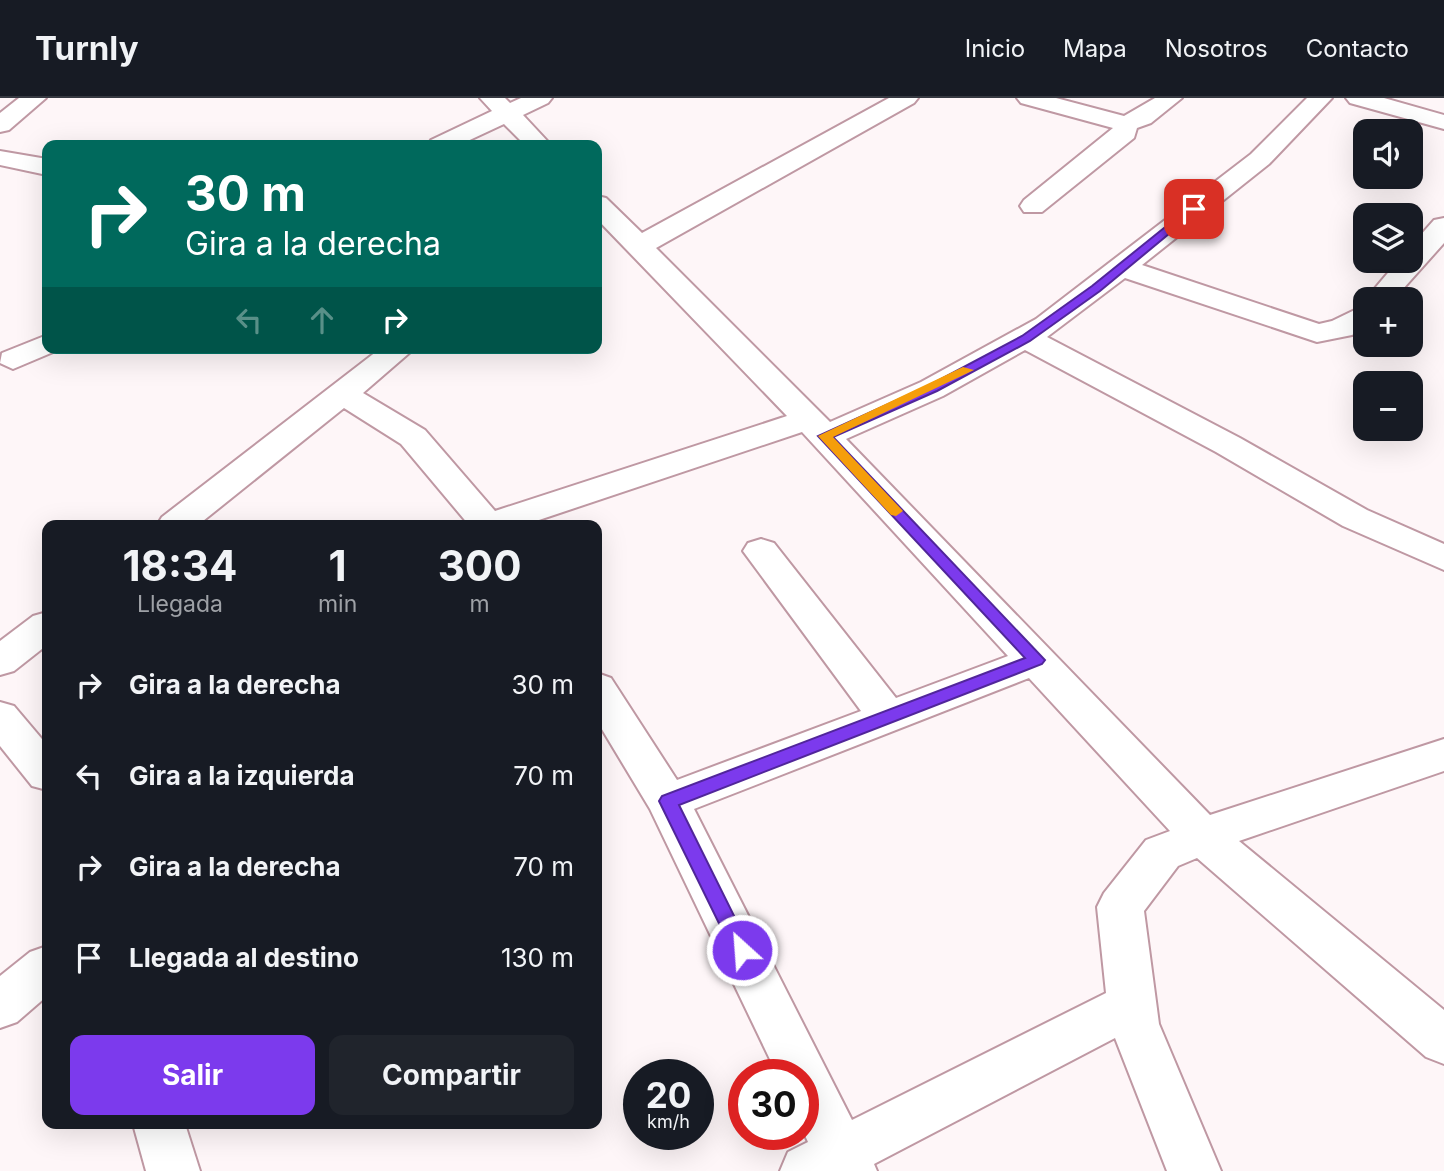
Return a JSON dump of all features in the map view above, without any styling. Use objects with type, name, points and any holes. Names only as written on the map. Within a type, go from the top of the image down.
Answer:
[{"type":"street","points":[[0,125],[34,98]]},
{"type":"street","points":[[448,140],[500,106],[540,98]]},
{"type":"street","points":[[639,246],[906,98]]},
{"type":"street","points":[[1029,98],[1125,124],[1143,118],[1170,98]]},
{"type":"street","points":[[505,520],[817,428],[932,389],[1026,338],[1121,267],[1260,159],[1320,98]]},
{"type":"street","points":[[1358,98],[1440,115]]},
{"type":"street","points":[[500,106],[534,140]]},
{"type":"street","points":[[1033,206],[1125,133],[1125,124]]},
{"type":"street","points":[[0,158],[42,166]]},
{"type":"street","points":[[602,209],[817,428],[1203,837],[1444,1041]]},
{"type":"street","points":[[1390,287],[1444,226]]},
{"type":"street","points":[[1121,267],[1317,333],[1341,329],[1353,322]]},
{"type":"street","points":[[1026,338],[1228,445],[1355,518],[1444,558]]},
{"type":"street","points":[[13,360],[42,346]]},
{"type":"street","points":[[181,520],[392,354]]},
{"type":"street","points":[[341,393],[413,437],[484,520]]},
{"type":"street","points":[[761,551],[887,715]]},
{"type":"street","points":[[0,661],[42,629]]},
{"type":"street","points":[[668,801],[887,715],[1037,660]]},
{"type":"street","points":[[602,696],[668,801],[795,1059]]},
{"type":"street","points":[[0,717],[42,768]]},
{"type":"street","points":[[1194,1171],[1135,1024],[1120,907],[1163,853],[1262,814],[1444,755]]},
{"type":"street","points":[[0,1006],[42,971]]},
{"type":"street","points":[[819,1123],[833,1165],[1133,1004]]},
{"type":"street","points":[[160,1129],[173,1171]]},
{"type":"slow traffic","points":[[896,511],[825,436],[932,389],[968,370]]},
{"type":"route","points":[[742,950],[668,801],[887,715],[1037,660],[825,436],[932,389],[1026,338],[1096,288],[1194,209]]}]
